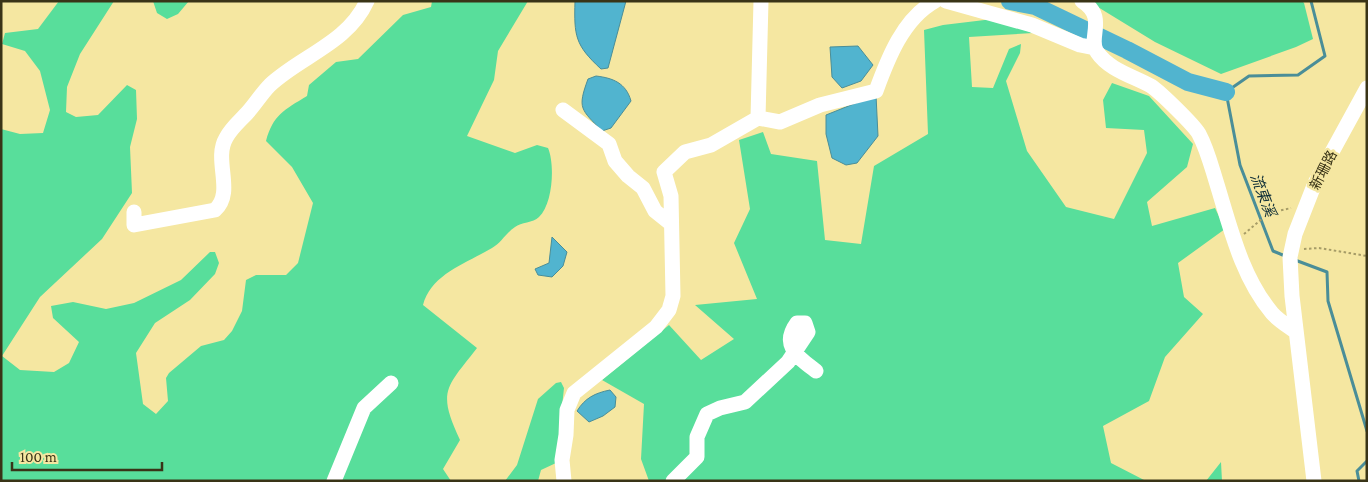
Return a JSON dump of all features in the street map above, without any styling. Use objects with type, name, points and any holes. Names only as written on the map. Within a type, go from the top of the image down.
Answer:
[{"type":"street","points":[[134,212],[134,225],[215,210],[222,204],[224,195],[222,162],[225,138],[271,85],[334,41],[364,9],[367,1]]},
{"type":"street","points":[[758,118],[761,1]]},
{"type":"street","points":[[564,481],[562,460],[567,410],[574,393],[656,327],[670,310],[673,296],[670,223],[671,196],[664,172],[685,152],[711,144],[758,118],[780,122],[820,104],[876,91],[891,52],[922,8],[935,1]]},
{"type":"street","points":[[946,1],[1032,25],[1080,45],[1094,47]]},
{"type":"street","points":[[1082,1],[1096,18],[1097,28],[1094,47],[1097,52],[1116,69],[1153,87],[1199,132],[1208,154],[1235,242],[1252,282],[1273,314],[1296,332]]},
{"type":"street","name":"新珊路","points":[[1291,253],[1306,204],[1367,88]]},
{"type":"street","points":[[563,110],[609,144],[615,160],[628,176],[643,188],[655,211],[670,223]]},
{"type":"street","points":[[1291,253],[1292,296],[1314,481]]},
{"type":"street","points":[[672,481],[697,457],[697,437],[707,414],[720,408],[745,402],[788,362],[794,354],[816,371]]},
{"type":"street","points":[[334,481],[364,408],[390,383]]},
{"type":"path","points":[[1242,236],[1269,213],[1306,204]]},
{"type":"path","points":[[1291,253],[1319,248],[1367,256]]},
{"type":"green space","points":[[59,1],[114,1],[80,54],[67,87],[66,112],[76,117],[98,115],[127,85],[136,90],[137,119],[130,147],[132,193],[102,239],[40,297],[2,356],[20,370],[54,372],[69,363],[79,342],[53,318],[51,306],[73,302],[106,309],[134,303],[181,280],[210,252],[215,252],[219,263],[215,274],[190,300],[155,323],[136,353],[143,404],[156,414],[168,401],[166,378],[169,373],[201,346],[224,340],[232,331],[242,311],[246,280],[256,275],[286,275],[298,263],[313,203],[292,167],[266,141],[272,125],[280,114],[307,96],[309,85],[336,62],[358,59],[403,15],[431,7],[432,1],[528,1],[498,51],[494,80],[467,136],[515,153],[537,145],[548,148],[552,173],[547,203],[539,217],[518,225],[495,246],[461,264],[442,277],[427,294],[423,305],[477,348],[458,372],[448,391],[449,411],[460,440],[443,469],[451,481],[1,481],[1,129],[20,134],[43,133],[50,110],[40,71],[25,51],[2,44],[5,33],[38,29]]},
{"type":"green space","points":[[153,1],[189,1],[178,14],[167,19],[157,13]]},
{"type":"green space","points":[[1088,1],[1302,1],[1313,39],[1221,74],[1155,42]]},
{"type":"green space","points":[[993,19],[1033,33],[969,37],[972,87],[993,88],[1009,49],[1021,44],[1020,53],[1006,81],[1027,151],[1066,207],[1114,219],[1147,153],[1144,130],[1106,128],[1103,100],[1112,83],[1149,96],[1193,144],[1187,167],[1147,202],[1152,226],[1215,208],[1225,229],[1178,263],[1184,297],[1203,314],[1165,357],[1149,401],[1103,426],[1111,463],[1146,481],[649,481],[641,459],[644,404],[602,380],[669,325],[701,360],[734,339],[695,305],[757,299],[734,243],[750,209],[739,140],[763,132],[771,154],[817,161],[825,240],[861,244],[874,166],[928,134],[924,30],[943,25]]},
{"type":"green space","points":[[561,382],[564,388],[556,463],[541,470],[538,481],[505,481],[517,465],[538,399],[556,383]]},
{"type":"green space","points":[[1221,462],[1222,481],[1206,481]]},
{"type":"water","points":[[575,1],[626,1],[608,68],[601,69],[592,61],[581,46],[576,32]]},
{"type":"water","points":[[858,46],[873,65],[861,81],[842,88],[832,77],[830,47]]},
{"type":"water","points":[[596,76],[618,82],[626,90],[631,101],[611,128],[602,131],[585,113],[582,103],[588,79]]},
{"type":"water","points":[[876,95],[878,136],[857,163],[846,165],[832,158],[826,134],[826,115]]},
{"type":"water","points":[[552,237],[567,252],[563,266],[552,277],[538,275],[535,269],[549,263]]},
{"type":"water","points":[[610,390],[616,397],[615,407],[603,416],[589,422],[577,411],[591,397]]},
{"type":"waterway","points":[[1010,1],[1035,6],[1127,50],[1188,82],[1226,92]]},
{"type":"waterway","name":"流東溪","points":[[1285,256],[1273,251],[1240,165],[1226,92],[1249,76],[1298,75],[1325,56],[1311,1]]},
{"type":"waterway","name":"流東溪","points":[[1295,260],[1327,272],[1328,301],[1367,431]]},
{"type":"waterway","name":"流東溪","points":[[1359,481],[1357,471],[1367,461]]}]
